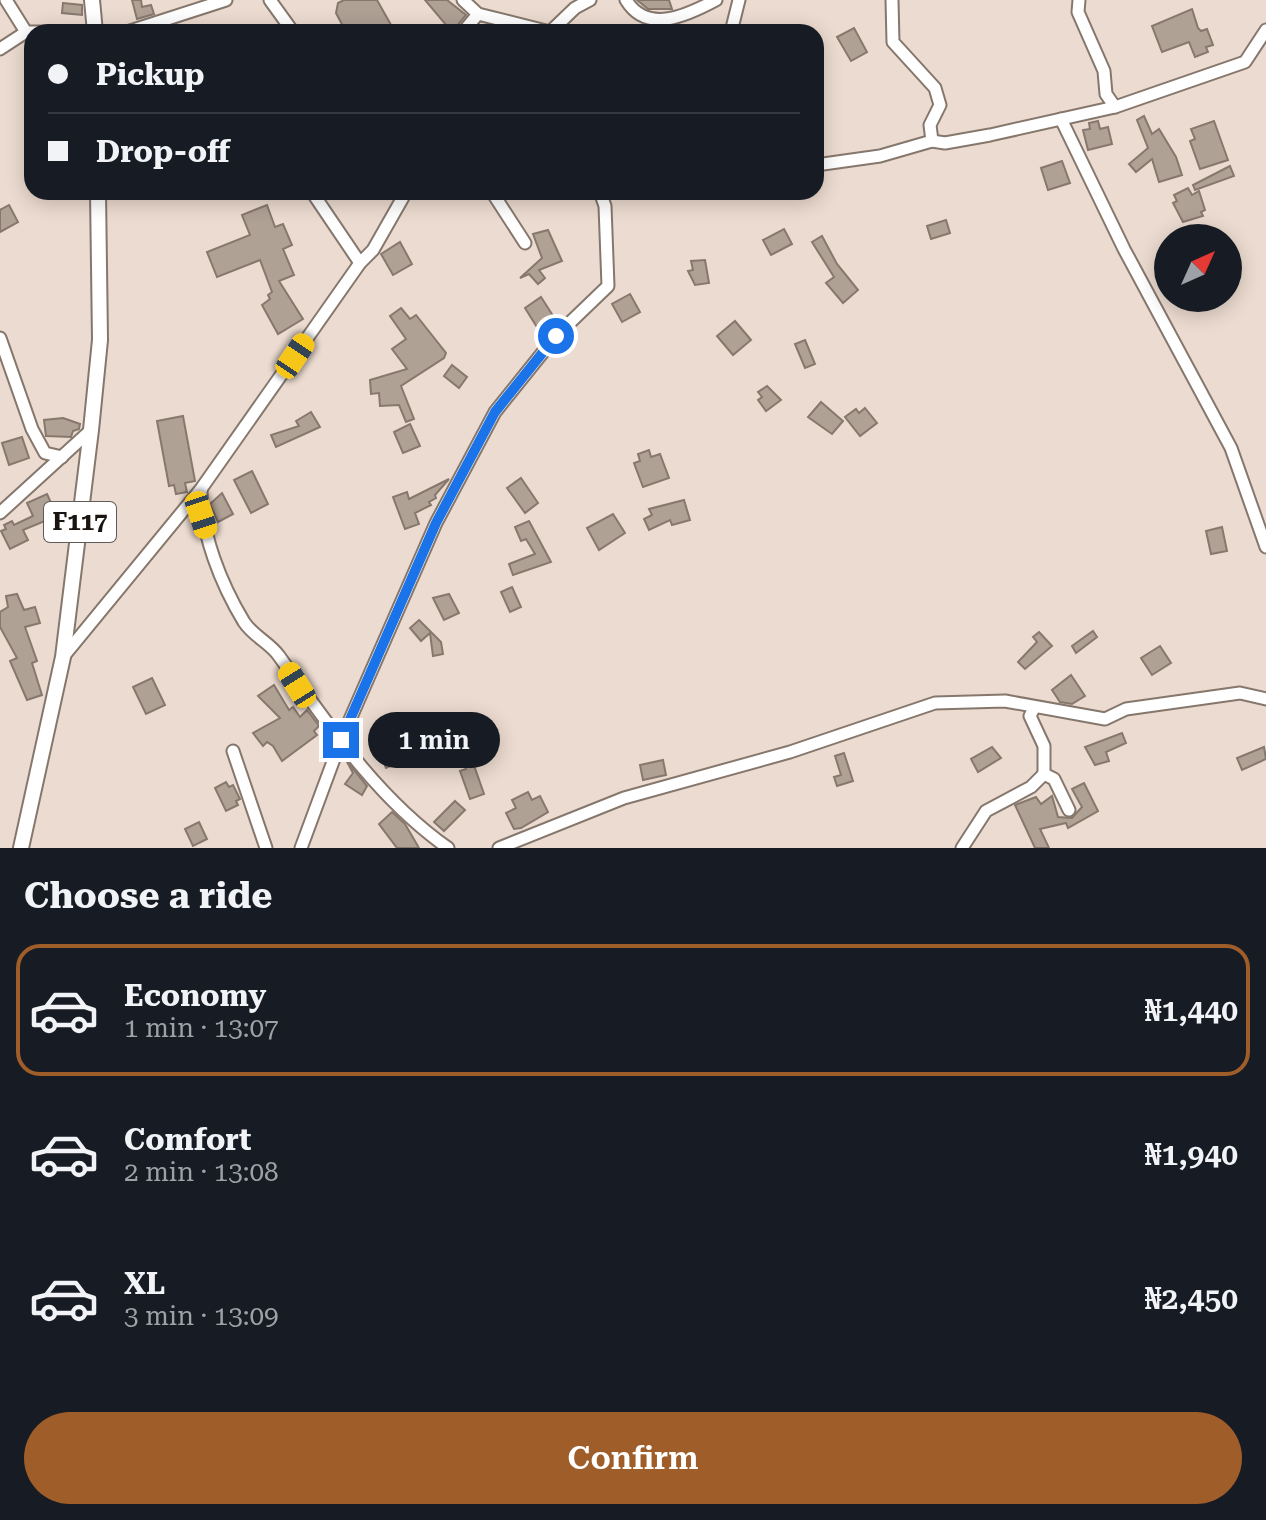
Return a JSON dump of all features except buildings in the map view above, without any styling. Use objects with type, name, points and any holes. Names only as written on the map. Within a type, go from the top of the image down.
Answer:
[{"type":"main road","points":[[92,0],[94,24]]},
{"type":"main road","name":"F117","points":[[21,848],[63,657],[91,430],[100,340],[98,200]]},
{"type":"street","points":[[6,0],[24,29]]},
{"type":"street","points":[[152,24],[226,0]]},
{"type":"street","points":[[270,0],[287,24]]},
{"type":"street","points":[[463,0],[478,14],[518,24]]},
{"type":"street","points":[[558,24],[575,8],[590,0]]},
{"type":"street","points":[[626,0],[643,18],[657,20],[687,16],[716,0]]},
{"type":"street","points":[[733,24],[739,0]]},
{"type":"street","points":[[892,0],[893,42],[935,88],[940,105],[930,125],[932,141]]},
{"type":"street","points":[[1079,0],[1078,12],[1104,71],[1106,94],[1115,107]]},
{"type":"street","points":[[470,24],[478,14]]},
{"type":"street","points":[[824,164],[880,156],[932,141],[945,143],[1115,107],[1245,62],[1266,30]]},
{"type":"street","points":[[0,49],[24,33]]},
{"type":"street","points":[[1061,119],[1124,249],[1231,448],[1266,547]]},
{"type":"street","points":[[317,200],[360,263]]},
{"type":"street","points":[[63,657],[201,489],[360,263],[373,250],[401,200]]},
{"type":"street","points":[[497,200],[525,243]]},
{"type":"street","points":[[301,848],[341,740],[436,523],[495,412],[556,336],[608,286],[603,200]]},
{"type":"street","points":[[0,338],[32,429],[45,453],[62,457]]},
{"type":"street","points":[[0,513],[91,430]]},
{"type":"street","points":[[201,489],[201,515],[216,561],[245,625],[277,654],[297,685],[391,803],[448,848]]},
{"type":"street","points":[[499,848],[624,798],[736,769],[935,703],[1005,701],[1105,719],[1126,709],[1240,693],[1266,699]]},
{"type":"street","points":[[962,848],[986,811],[1031,787],[1044,774],[1044,746],[1030,716],[1034,708]]},
{"type":"street","points":[[233,751],[266,848]]},
{"type":"street","points":[[1044,774],[1054,779],[1069,810]]},
{"type":"route","points":[[341,740],[378,663],[436,523],[495,412],[556,336]]}]
